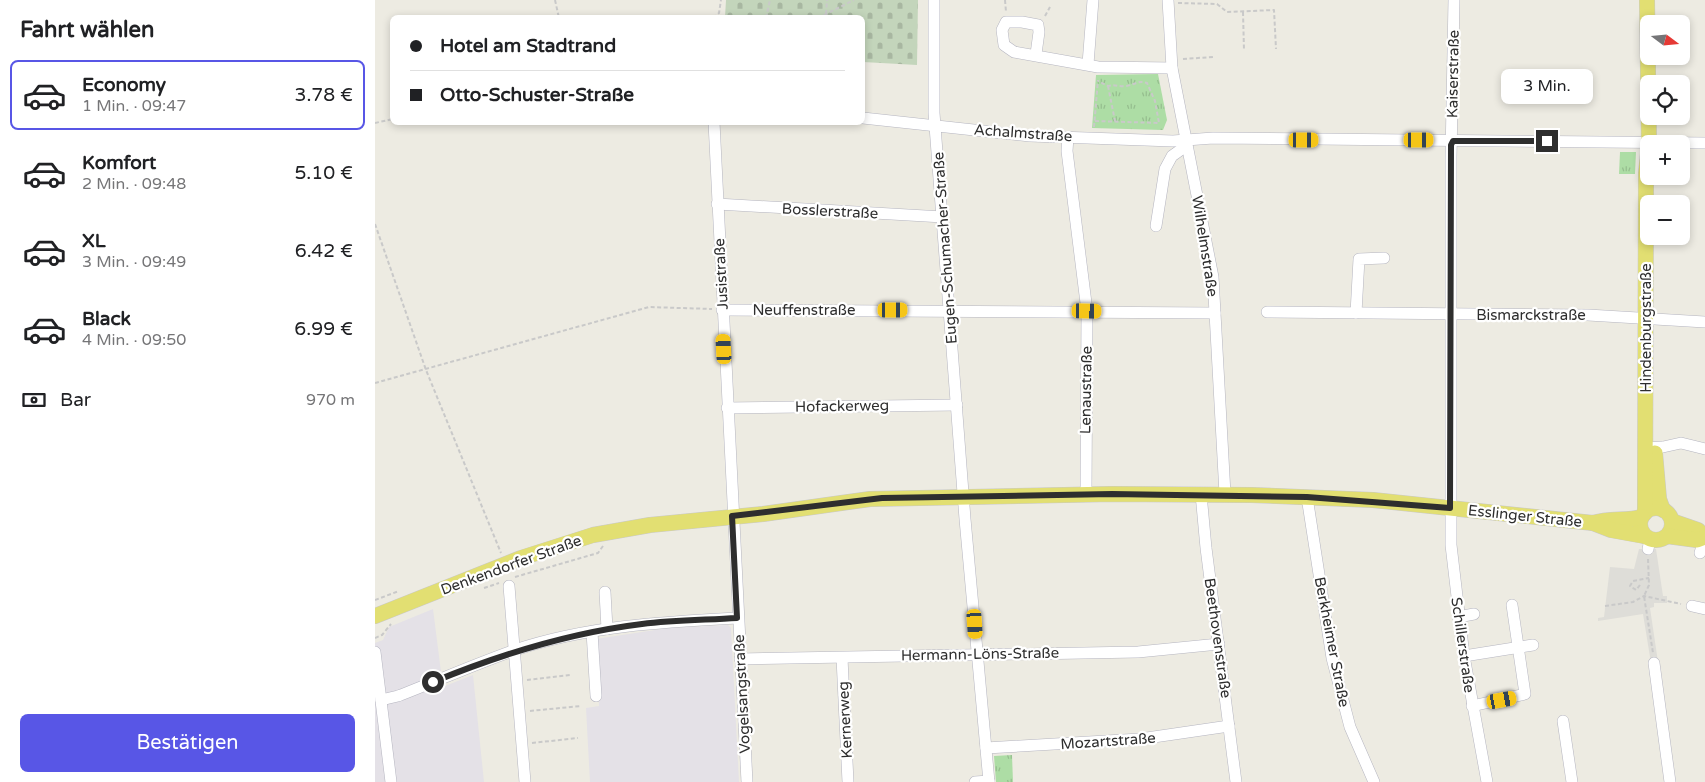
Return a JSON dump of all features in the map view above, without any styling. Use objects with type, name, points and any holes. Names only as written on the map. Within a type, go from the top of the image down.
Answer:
[{"type":"main road","name":"Hindenburgstraße","points":[[1647,0],[1649,135]]},
{"type":"main road","name":"Hindenburgstraße","points":[[1643,514],[1650,448],[1646,185]]},
{"type":"main road","name":"Hindenburgstraße","points":[[1649,317],[1653,245]]},
{"type":"main road","name":"Hindenburgstraße","points":[[1650,448],[1659,497],[1668,515]]},
{"type":"main road","name":"Denkendorfer Straße","points":[[375,616],[506,578],[566,543],[608,532],[680,521],[869,499],[1086,494],[1225,494],[1307,497]]},
{"type":"main road","name":"Esslinger Straße","points":[[1307,497],[1450,508],[1593,523],[1647,542],[1660,540],[1667,536],[1697,540],[1705,537],[1698,530],[1653,508],[1631,520],[1607,519],[1593,523]]},
{"type":"main road","points":[[1643,514],[1640,528],[1647,542]]},
{"type":"main road","points":[[1667,536],[1671,529],[1668,515]]},
{"type":"street","name":"Eugen-Schumacher-Straße","points":[[934,0],[936,126],[964,496],[989,781]]},
{"type":"street","points":[[1093,0],[1093,66]]},
{"type":"street","name":"Kaiserstraße","points":[[1450,508],[1454,0]]},
{"type":"street","name":"Wilhelmstraße","points":[[1168,2],[1171,64],[1185,143],[1211,264],[1225,494]]},
{"type":"street","points":[[1035,54],[1093,66],[1171,64]]},
{"type":"street","name":"Achalmstraße","points":[[865,118],[1068,137],[1185,143],[1213,138],[1640,143]]},
{"type":"street","name":"Jusistraße","points":[[714,125],[732,516]]},
{"type":"street","name":"Lenaustraße","points":[[1068,137],[1067,151],[1087,311],[1086,494]]},
{"type":"street","points":[[1156,226],[1165,169],[1172,156],[1185,143]]},
{"type":"street","name":"Achalmstraße","points":[[1690,143],[1705,143]]},
{"type":"street","name":"Bosslerstraße","points":[[717,204],[943,217]]},
{"type":"street","points":[[1356,314],[1359,258],[1384,258]]},
{"type":"street","name":"Neuffenstraße","points":[[722,310],[1215,313]]},
{"type":"street","name":"Bismarckstraße","points":[[1267,312],[1649,317],[1705,322]]},
{"type":"street","name":"Hofackerweg","points":[[727,408],[957,405]]},
{"type":"street","points":[[1650,448],[1681,443],[1705,450]]},
{"type":"street","name":"Beethovenstraße","points":[[1201,494],[1206,548],[1236,782]]},
{"type":"street","name":"Berkheimer Straße","points":[[1307,497],[1332,658],[1350,727],[1374,782]]},
{"type":"street","name":"Schillerstraße","points":[[1450,508],[1451,558],[1464,656],[1487,782]]},
{"type":"street","name":"Vogelsangstraße","points":[[732,516],[747,782]]},
{"type":"street","points":[[1700,554],[1705,537]]},
{"type":"street","points":[[506,578],[515,650],[525,782]]},
{"type":"street","points":[[605,592],[607,629]]},
{"type":"street","points":[[1472,706],[1524,696],[1525,692],[1512,605]]},
{"type":"street","points":[[1692,606],[1705,608]]},
{"type":"street","points":[[1459,617],[1474,614]]},
{"type":"street","points":[[381,700],[398,696],[515,650],[592,632],[648,623],[737,618]]},
{"type":"street","points":[[592,632],[596,696]]},
{"type":"street","name":"Hermann-Löns-Straße","points":[[740,659],[1145,651],[1219,644]]},
{"type":"street","points":[[1464,656],[1533,645]]},
{"type":"street","points":[[375,652],[391,782]]},
{"type":"street","name":"Kernerweg","points":[[841,658],[848,782]]},
{"type":"street","points":[[1654,663],[1670,782]]},
{"type":"street","points":[[1563,722],[1572,782]]},
{"type":"street","name":"Mozartstraße","points":[[986,748],[1140,739],[1229,726]]},
{"type":"street","points":[[975,782],[989,781]]},
{"type":"path","points":[[555,0],[558,15]]},
{"type":"path","points":[[718,15],[721,0]]},
{"type":"path","points":[[767,15],[770,0]]},
{"type":"path","points":[[826,14],[827,0]]},
{"type":"path","points":[[826,14],[854,0]]},
{"type":"path","points":[[1168,2],[1217,4],[1227,12],[1274,10],[1275,49]]},
{"type":"path","points":[[1243,12],[1244,50]]},
{"type":"path","points":[[1171,64],[1213,57]]},
{"type":"path","points":[[1093,66],[1098,80],[1094,137]]},
{"type":"path","points":[[1098,80],[1108,86],[1115,121]]},
{"type":"path","points":[[1095,121],[1159,123],[1153,93],[1147,82],[1140,81],[1123,87],[1114,84],[1108,86]]},
{"type":"path","points":[[375,123],[390,120]]},
{"type":"path","points":[[375,224],[426,370],[506,578]]},
{"type":"path","points":[[375,383],[649,307],[722,310]]},
{"type":"path","points":[[482,589],[506,578],[599,552],[608,532]]},
{"type":"path","points":[[1647,542],[1649,578],[1644,596],[1654,663]]},
{"type":"path","points":[[1640,585],[1636,590],[1630,586],[1633,581],[1649,578]]},
{"type":"path","points":[[1605,606],[1633,602],[1644,596],[1692,606]]},
{"type":"path","points":[[375,638],[382,635],[386,628],[394,623]]},
{"type":"path","points":[[517,681],[570,675]]},
{"type":"path","points":[[520,712],[581,706]]},
{"type":"path","points":[[522,744],[578,738]]},
{"type":"shaded area","points":[[1639,549],[1656,549],[1663,596],[1667,596],[1667,603],[1654,603],[1654,607],[1650,608],[1658,662],[1651,663],[1643,614],[1598,621],[1598,618],[1604,617],[1610,567],[1634,569]]},
{"type":"shaded area","points":[[433,609],[441,672],[445,686],[473,675],[484,782],[375,782],[375,643],[383,640],[389,627]]},
{"type":"shaded area","points":[[728,625],[731,628],[739,782],[590,782],[586,708],[599,706],[596,639],[668,628]]},
{"type":"green space","points":[[726,0],[918,0],[917,65],[865,62],[865,15],[725,15]]},
{"type":"green space","points":[[1158,74],[1167,120],[1163,130],[1092,128],[1096,75]]},
{"type":"green space","points":[[1620,152],[1636,152],[1635,174],[1619,174]]},
{"type":"green space","points":[[1012,755],[1013,782],[996,782],[994,756]]},
{"type":"route","points":[[433,682],[515,650],[592,632],[648,623],[737,618],[732,516],[763,514],[869,499],[931,496],[1238,495],[1373,500],[1450,508],[1451,145],[1453,141],[1547,141]]}]
